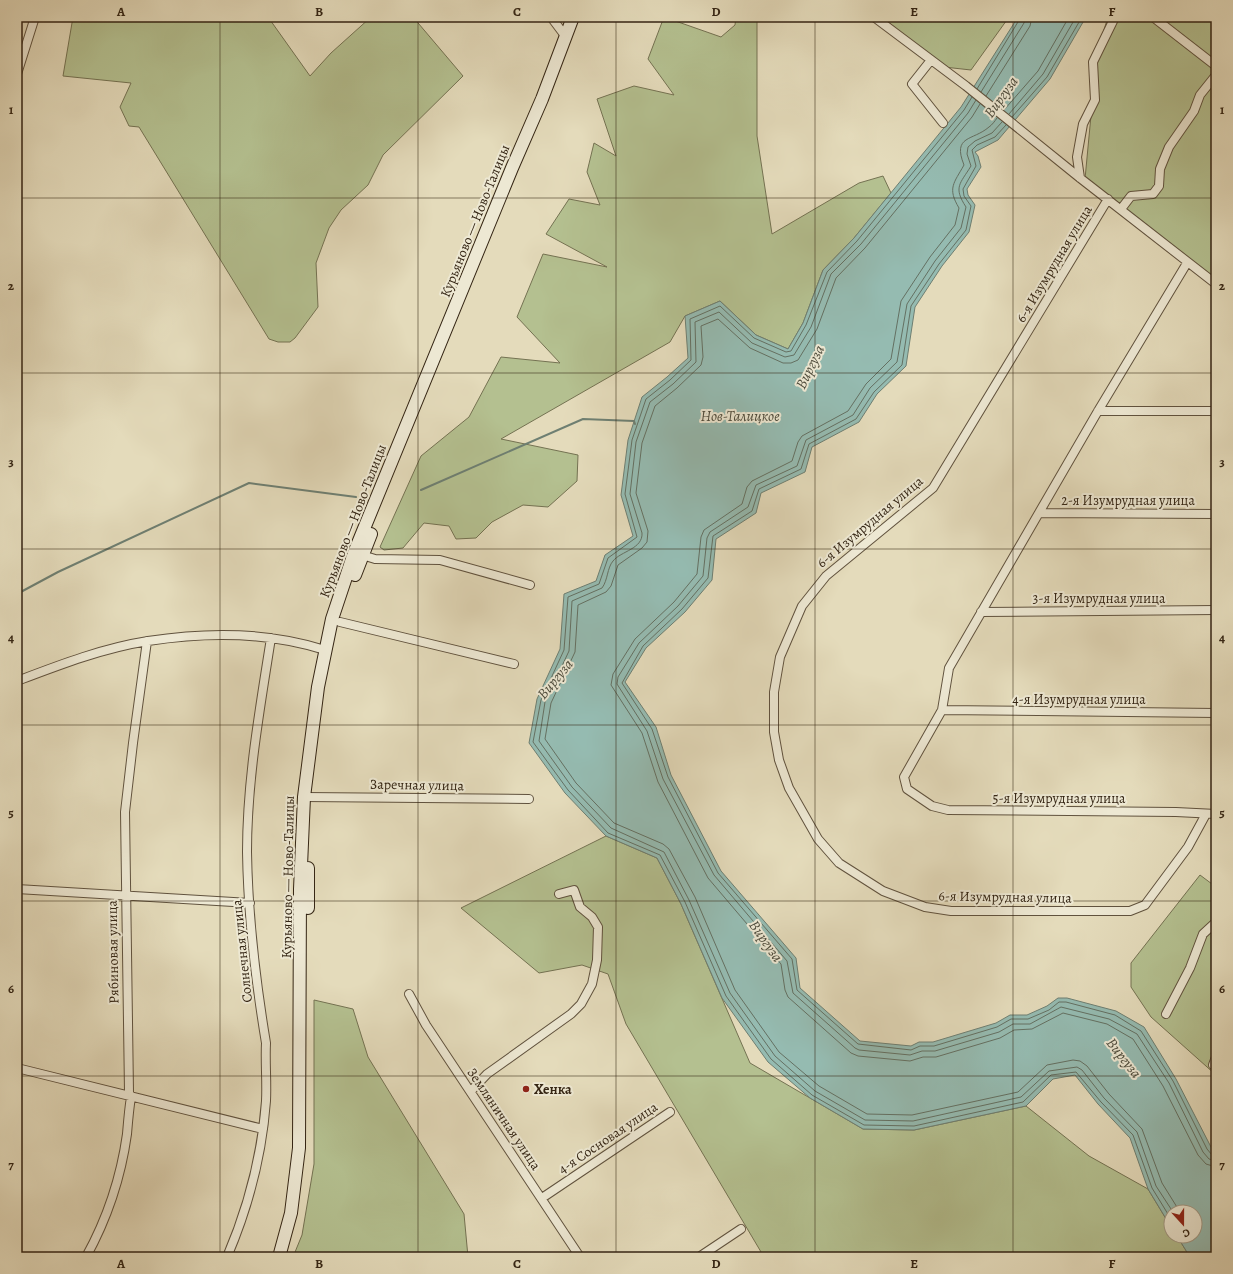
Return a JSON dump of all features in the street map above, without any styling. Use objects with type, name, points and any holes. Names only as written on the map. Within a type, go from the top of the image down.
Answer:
[{"type":"main road","name":"Курьяново — Ново-Талицы","points":[[279,1257],[291,1213],[299,1148],[300,889],[312,728],[325,650],[332,620],[354,554],[566,38],[573,17]]},
{"type":"main road","name":"Курьяново — Ново-Талицы","points":[[287,1257],[294,1232],[304,1179],[308,1114],[308,797],[326,687],[340,622],[362,555],[571,47],[581,17]]},
{"type":"street","points":[[17,74],[35,17]]},
{"type":"street","points":[[551,17],[566,38]]},
{"type":"street","points":[[874,17],[966,86],[1187,263],[1216,284]]},
{"type":"street","points":[[1080,178],[1077,157],[1082,124],[1095,100],[1093,62],[1114,17]]},
{"type":"street","points":[[1153,17],[1216,66]]},
{"type":"street","points":[[931,60],[912,84],[943,123]]},
{"type":"street","points":[[1121,209],[1131,196],[1153,194],[1159,186],[1160,169],[1169,147],[1194,111],[1200,95],[1216,75]]},
{"type":"street","name":"6-я Изумрудная улица","points":[[1108,199],[933,488],[826,576],[802,606],[780,657],[774,692],[774,732],[779,760],[789,788],[822,844],[839,863],[882,891],[925,908],[951,911],[1130,911],[1145,905],[1188,847],[1206,814]]},
{"type":"street","points":[[942,710],[949,668],[1098,411],[1187,263]]},
{"type":"street","points":[[1098,411],[1216,412]]},
{"type":"street","name":"2-я Изумрудная улица","points":[[1039,513],[1216,514]]},
{"type":"street","points":[[362,555],[375,559],[440,560],[530,586]]},
{"type":"street","name":"3-я Изумрудная улица","points":[[981,612],[1216,610]]},
{"type":"street","points":[[340,622],[514,664]]},
{"type":"street","points":[[17,698],[17,680],[86,657],[147,641],[213,636],[271,638],[302,642],[325,650]]},
{"type":"street","name":"Солнечная улица","points":[[227,1257],[236,1236],[253,1181],[263,1129],[266,1100],[266,1043],[250,903],[247,853],[249,807],[257,728],[271,638]]},
{"type":"street","name":"Рябиновая улица","points":[[86,1257],[106,1217],[115,1186],[127,1134],[131,1097],[129,1077],[126,812],[133,743],[147,641]]},
{"type":"street","name":"5-я Изумрудная улица","points":[[942,710],[904,777],[907,789],[932,806],[948,810],[1176,812],[1216,814]]},
{"type":"street","name":"4-я Изумрудная улица","points":[[942,710],[1216,713]]},
{"type":"street","name":"Заречная улица","points":[[308,797],[529,799]]},
{"type":"street","points":[[17,890],[126,894],[250,903]]},
{"type":"street","points":[[470,1091],[487,1074],[571,1014],[581,1004],[592,984],[597,960],[598,927],[592,917],[580,907],[574,890],[559,894]]},
{"type":"street","points":[[1166,1014],[1190,968],[1203,934],[1216,922]]},
{"type":"street","name":"Земляничная улица","points":[[409,994],[426,1025],[580,1257]]},
{"type":"street","points":[[17,1068],[263,1129]]},
{"type":"street","name":"4-я Сосновая улица","points":[[542,1198],[670,1112]]},
{"type":"street","points":[[699,1257],[741,1229]]},
{"type":"green space","points":[[73,17],[268,17],[310,76],[331,53],[371,17],[413,17],[463,76],[383,155],[368,185],[341,210],[329,228],[316,263],[318,307],[295,338],[290,342],[278,342],[269,339],[139,127],[129,126],[120,107],[131,83],[63,76]]},
{"type":"green space","points":[[664,17],[721,37],[735,25],[736,17],[757,17],[757,136],[772,234],[859,183],[883,176],[891,193],[854,238],[823,270],[803,323],[788,349],[756,335],[720,301],[685,316],[670,342],[501,439],[578,455],[577,481],[548,507],[523,505],[492,522],[476,538],[456,539],[449,526],[424,523],[403,548],[384,550],[380,547],[421,456],[469,417],[501,357],[560,363],[517,317],[543,254],[607,267],[546,234],[569,199],[600,205],[587,172],[594,143],[616,156],[597,99],[634,86],[674,95],[648,59]]},
{"type":"green space","points":[[882,17],[1009,17],[971,70],[944,67]]},
{"type":"green space","points":[[1108,17],[1216,17],[1216,281],[1085,179],[1097,52]]},
{"type":"green space","points":[[606,836],[657,858],[681,904],[750,1063],[863,1129],[914,1130],[1026,1106],[1089,1156],[1148,1189],[1163,1214],[1163,1244],[1182,1244],[1190,1257],[764,1257],[626,1024],[608,974],[582,965],[539,973],[461,908]]},
{"type":"green space","points":[[1200,875],[1216,887],[1216,1075],[1151,1017],[1131,987],[1131,963]]},
{"type":"green space","points":[[314,1000],[353,1009],[368,1057],[464,1214],[468,1257],[293,1257],[302,1235],[314,1164]]},
{"type":"water","name":"Нов-Талицкое","points":[[1018,17],[1086,17],[1050,79],[998,140],[975,152],[978,156],[981,167],[967,189],[968,195],[975,205],[969,232],[942,266],[915,307],[906,366],[877,394],[859,422],[812,447],[805,472],[761,493],[756,513],[716,539],[712,580],[685,612],[646,648],[625,682],[656,727],[671,775],[721,871],[796,958],[800,988],[860,1041],[911,1046],[919,1042],[933,1042],[996,1023],[1010,1015],[1027,1015],[1047,1006],[1058,998],[1067,998],[1116,1011],[1144,1027],[1176,1079],[1211,1147],[1216,1153],[1216,1257],[1190,1257],[1182,1244],[1203,1244],[1203,1204],[1163,1204],[1163,1214],[1148,1189],[1130,1138],[1098,1104],[1075,1075],[1053,1079],[1026,1106],[914,1130],[863,1129],[810,1098],[768,1062],[722,998],[681,904],[657,858],[606,836],[565,793],[529,743],[537,699],[560,649],[564,594],[596,581],[605,555],[633,536],[621,495],[628,440],[642,397],[688,358],[685,316],[720,301],[756,335],[788,349],[803,323],[823,270],[854,238],[961,107]]},
{"type":"waterway","points":[[421,490],[583,419],[634,421],[635,424]]},
{"type":"waterway","points":[[17,594],[58,572],[249,483],[356,497]]},
{"type":"place","name":"Хенка","points":[[526,1089]]},
{"type":"water label","name":"Виргуза","points":[[1001,97]]},
{"type":"water label","name":"Виргуза","points":[[810,367]]},
{"type":"water label","name":"Виргуза","points":[[555,679]]},
{"type":"water label","name":"Виргуза","points":[[766,941]]},
{"type":"water label","name":"Виргуза","points":[[1124,1058]]}]
